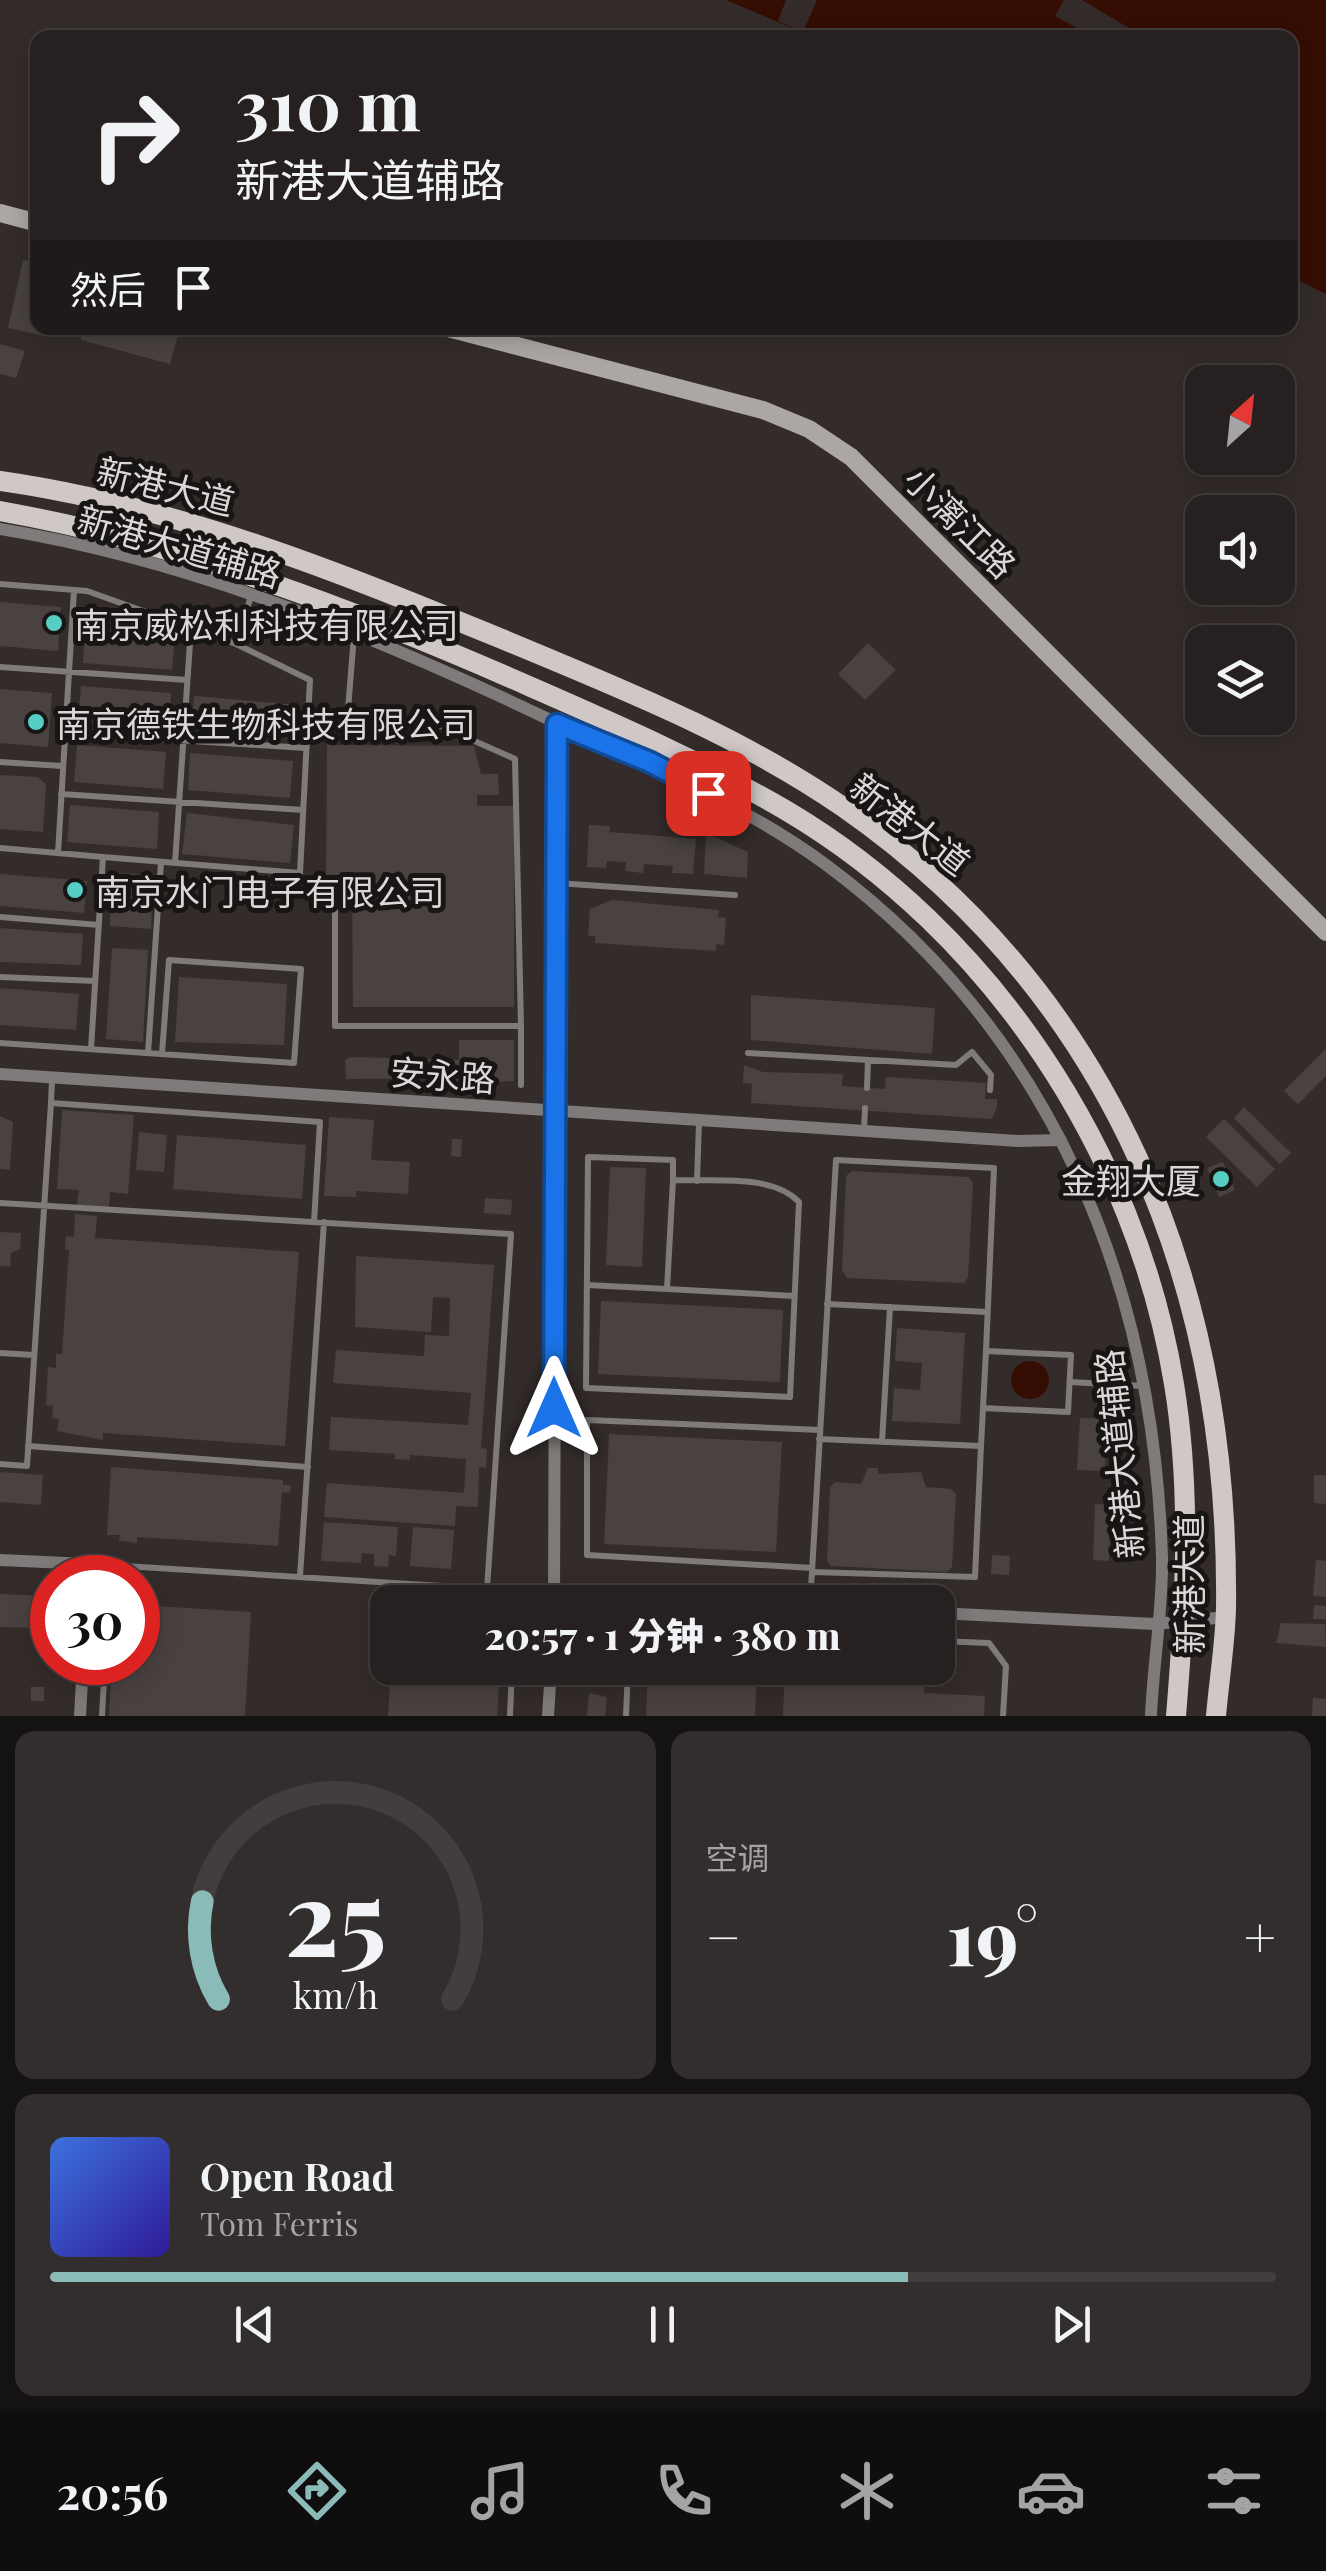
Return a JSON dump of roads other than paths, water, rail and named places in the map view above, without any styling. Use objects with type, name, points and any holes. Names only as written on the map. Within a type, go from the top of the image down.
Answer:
[{"type":"main road","name":"新港大道","points":[[0,481],[116,503],[234,535],[358,580],[686,716],[841,806],[935,877],[1001,943],[1045,999],[1120,1116],[1154,1188],[1180,1268],[1211,1398],[1226,1616],[1216,1716]]},
{"type":"main road","name":"新港大道","points":[[0,511],[99,530],[293,588],[666,746],[790,813],[891,886],[963,952],[1032,1036],[1088,1133],[1146,1268],[1174,1384],[1183,1492],[1184,1619],[1176,1716]]},
{"type":"street","points":[[0,213],[30,221]]},
{"type":"street","name":"小漓江路","points":[[475,335],[763,410],[809,429],[837,448],[1326,932]]},
{"type":"street","name":"新港大道辅路","points":[[0,529],[117,554],[252,595],[650,762],[737,808],[823,862],[892,919],[1008,1050],[1061,1140],[1112,1254],[1146,1386],[1161,1532],[1150,1716]]},
{"type":"street","points":[[554,1585],[557,724]]},
{"type":"street","name":"安永路","points":[[0,1074],[699,1122],[1061,1140]]},
{"type":"street","points":[[0,1560],[30,1564]]},
{"type":"street","points":[[955,1614],[1155,1624],[1226,1616]]},
{"type":"street","points":[[80,1716],[82,1685]]},
{"type":"street","points":[[548,1716],[550,1685]]},
{"type":"lane","points":[[0,584],[74,590],[236,644],[310,680],[300,873],[0,848]]},
{"type":"lane","points":[[58,853],[74,590]]},
{"type":"lane","points":[[236,644],[252,595]]},
{"type":"lane","points":[[176,863],[190,628]]},
{"type":"lane","points":[[354,635],[348,722],[434,723],[515,759],[521,1086]]},
{"type":"lane","points":[[0,666],[187,680]]},
{"type":"lane","points":[[64,733],[306,748]]},
{"type":"lane","points":[[0,762],[62,766]]},
{"type":"lane","points":[[61,794],[303,810]]},
{"type":"lane","points":[[91,1049],[103,857]]},
{"type":"lane","points":[[148,1053],[161,862]]},
{"type":"lane","points":[[555,883],[736,895]]},
{"type":"lane","points":[[335,898],[335,1026],[521,1026]]},
{"type":"lane","points":[[0,917],[99,925]]},
{"type":"lane","points":[[0,1043],[294,1063],[300,969],[168,960],[162,1054]]},
{"type":"lane","points":[[0,976],[96,982]]},
{"type":"lane","points":[[748,1053],[956,1064],[972,1052],[991,1075],[990,1090]]},
{"type":"lane","points":[[866,1088],[868,1060]]},
{"type":"lane","points":[[0,1464],[27,1466],[52,1077]]},
{"type":"lane","points":[[51,1103],[320,1122],[314,1222]]},
{"type":"lane","points":[[864,1131],[866,1108]]},
{"type":"lane","points":[[697,1181],[699,1122]]},
{"type":"lane","points":[[667,1290],[673,1160],[588,1157],[586,1388],[790,1397],[799,1202],[788,1190],[765,1184],[673,1180]]},
{"type":"lane","points":[[811,1585],[812,1570],[820,1435],[828,1304],[836,1160],[994,1168],[975,1576],[812,1570],[587,1555],[587,1420],[820,1435],[882,1442],[981,1446]]},
{"type":"lane","points":[[0,1202],[510,1234],[487,1585]]},
{"type":"lane","points":[[300,1576],[324,1222]]},
{"type":"lane","points":[[586,1286],[794,1296]]},
{"type":"lane","points":[[828,1304],[987,1312]]},
{"type":"lane","points":[[882,1442],[890,1307]]},
{"type":"lane","points":[[983,1408],[1068,1412],[1070,1382],[1071,1355],[986,1351]]},
{"type":"lane","points":[[0,1353],[34,1356]]},
{"type":"lane","points":[[1070,1382],[1146,1386]]},
{"type":"lane","points":[[28,1446],[308,1467]]},
{"type":"lane","points":[[160,1568],[429,1585]]},
{"type":"lane","points":[[955,1642],[989,1644],[1006,1666],[1003,1716]]},
{"type":"lane","points":[[102,1716],[104,1685]]},
{"type":"lane","points":[[510,1716],[511,1685]]},
{"type":"lane","points":[[626,1716],[627,1685]]},
{"type":"place","name":"南京威松利科技有限公司","points":[[54,623]]},
{"type":"place","name":"南京德铁生物科技有限公司","points":[[36,722]]},
{"type":"place","name":"南京水门电子有限公司","points":[[75,890]]},
{"type":"place","name":"金翔大厦","points":[[1221,1179]]}]
